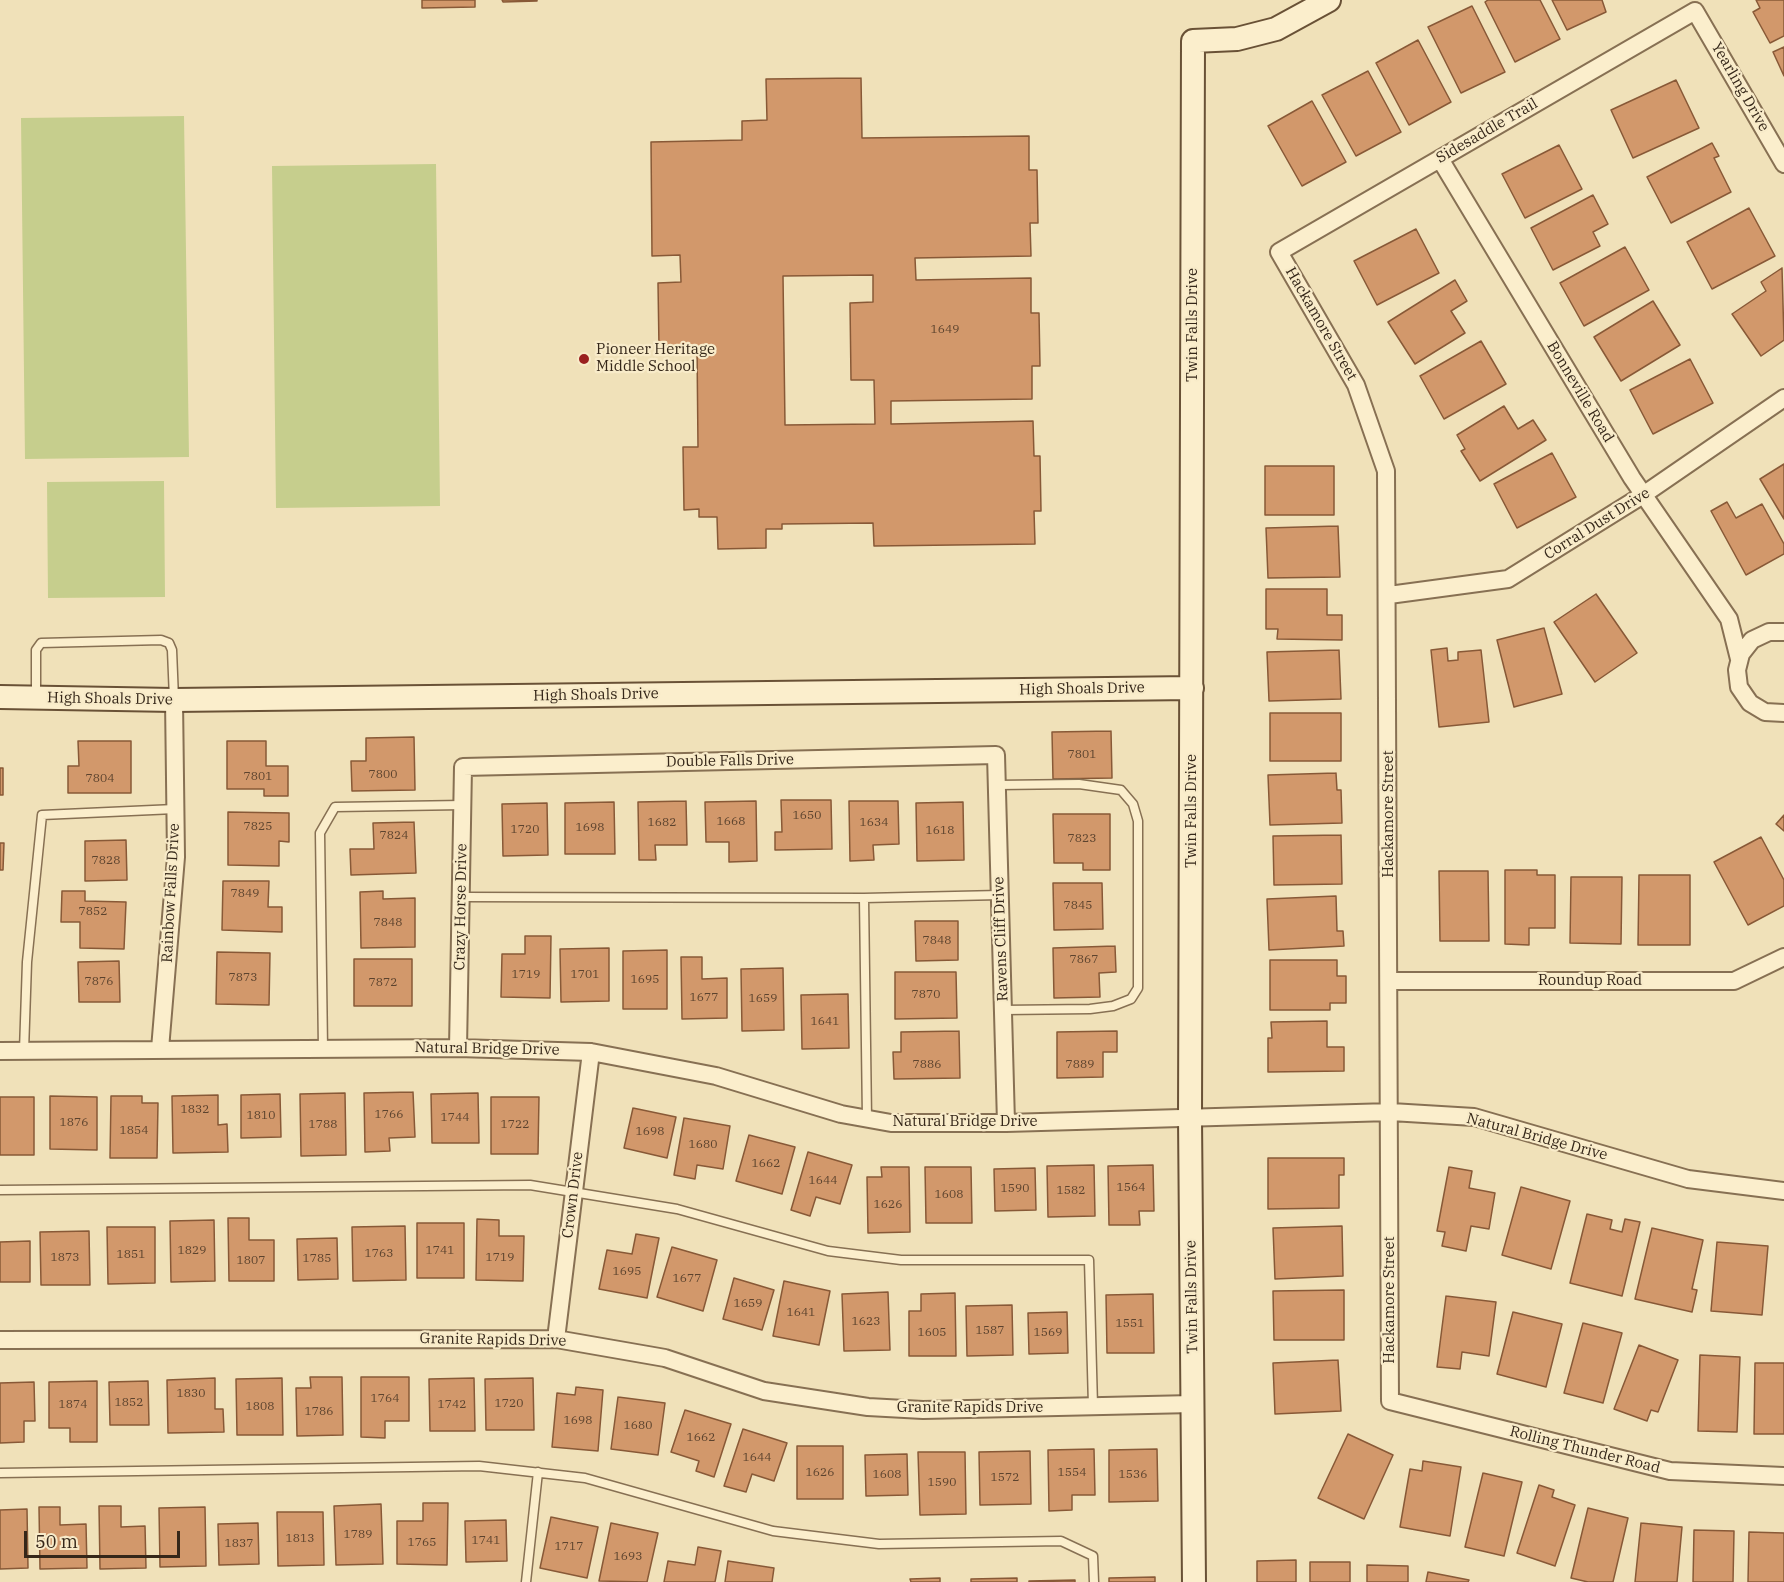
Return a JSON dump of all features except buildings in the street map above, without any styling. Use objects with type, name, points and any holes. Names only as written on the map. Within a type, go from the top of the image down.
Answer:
[{"type":"street","name":"Twin Falls Drive","points":[[1194,1582],[1190,1118],[1193,40],[1237,39],[1276,29],[1329,0]]},
{"type":"street","name":"Sidesaddle Trail","points":[[1279,252],[1695,11]]},
{"type":"street","name":"Yearling Drive","points":[[1695,11],[1784,164]]},
{"type":"street","name":"Bonneville Road","points":[[1440,159],[1643,495],[1729,619],[1739,659],[1738,681],[1746,699],[1762,711],[1784,713]]},
{"type":"street","name":"Hackamore Street","points":[[1279,252],[1356,385],[1386,471],[1389,596],[1390,1401]]},
{"type":"street","name":"Corral Dust Drive","points":[[1389,596],[1508,579],[1643,495],[1784,398]]},
{"type":"street","name":"Bonneville Road","points":[[1729,619],[1759,636]]},
{"type":"street","points":[[1739,659],[1748,645],[1759,636],[1769,632],[1784,632]]},
{"type":"street","name":"High Shoals Drive","points":[[0,697],[174,700],[1192,688]]},
{"type":"street","name":"Rainbow Falls Drive","points":[[160,1049],[176,857],[174,700]]},
{"type":"street","name":"Double Falls Drive","points":[[463,767],[996,755]]},
{"type":"street","name":"Ravens Cliff Drive","points":[[996,755],[1006,1123]]},
{"type":"street","name":"Crazy Horse Drive","points":[[458,1048],[463,767]]},
{"type":"street","name":"Roundup Road","points":[[1390,981],[1734,981],[1784,957]]},
{"type":"street","name":"Natural Bridge Drive","points":[[0,1051],[458,1048],[591,1052],[716,1076],[841,1114],[891,1123],[1006,1123],[1391,1112],[1474,1117],[1688,1179],[1784,1191]]},
{"type":"street","name":"Crown Drive","points":[[556,1339],[591,1052]]},
{"type":"street","name":"Granite Rapids Drive","points":[[0,1341],[556,1339],[665,1358],[764,1391],[868,1407],[923,1410],[1193,1404]]},
{"type":"street","name":"Rolling Thunder Road","points":[[1390,1401],[1670,1472],[1784,1476]]},
{"type":"lane","points":[[36,698],[36,650],[41,643],[161,640],[169,643],[172,650],[174,700]]},
{"type":"lane","points":[[997,784],[1079,784],[1122,790],[1133,804],[1138,820],[1138,988],[1131,999],[1113,1006],[1090,1009],[1003,1010]]},
{"type":"lane","points":[[323,1049],[320,833],[335,807],[463,805]]},
{"type":"lane","points":[[24,1051],[27,962],[42,815],[176,809]]},
{"type":"lane","points":[[461,897],[864,898],[1000,895]]},
{"type":"lane","points":[[864,898],[867,1119]]},
{"type":"lane","points":[[0,1190],[530,1185],[677,1209],[828,1251],[901,1260],[1089,1260],[1093,1406]]},
{"type":"lane","points":[[0,1473],[479,1466],[585,1478],[773,1531],[879,1544],[1061,1541],[1094,1556],[1094,1582]]},
{"type":"lane","points":[[526,1582],[538,1473]]},
{"type":"green space","points":[[184,116],[189,457],[25,459],[21,118]]},
{"type":"green space","points":[[436,164],[440,506],[276,508],[272,166]]},
{"type":"green space","points":[[164,481],[165,597],[48,598],[47,482]]},
{"type":"place","name":"Pioneer Heritage Middle School","points":[[584,359]]}]
